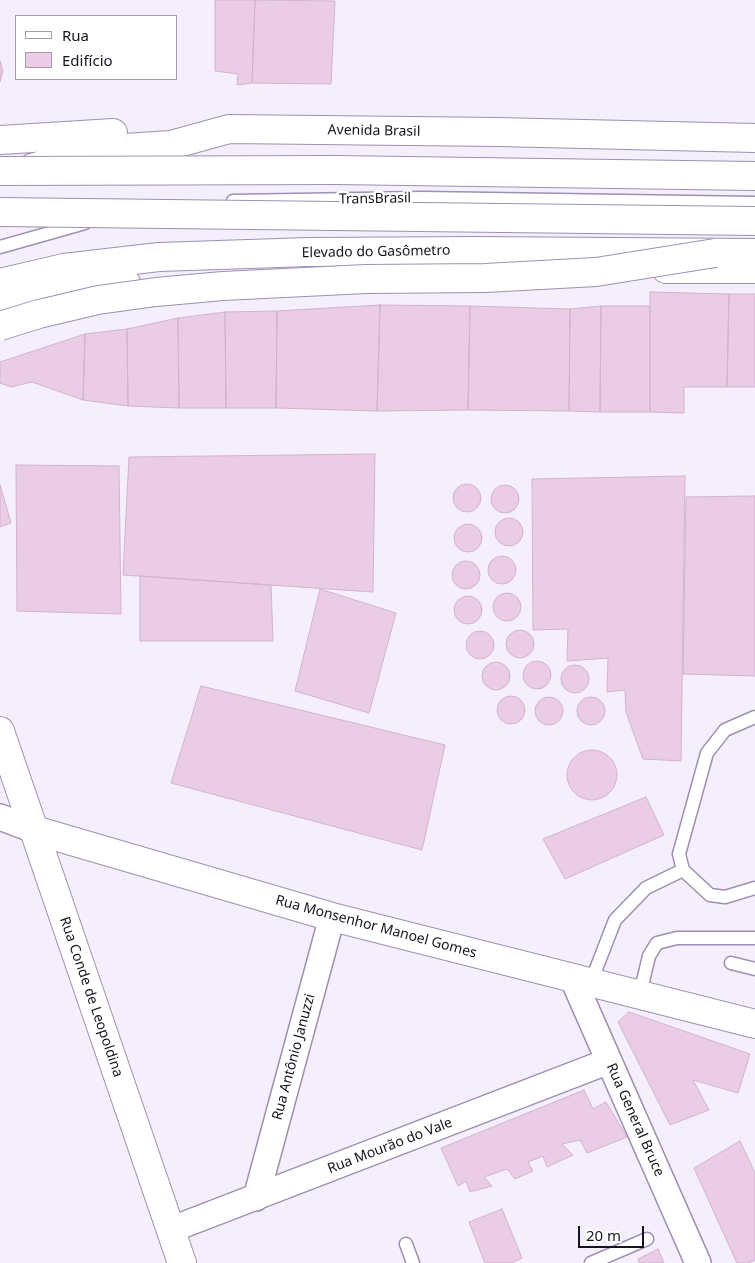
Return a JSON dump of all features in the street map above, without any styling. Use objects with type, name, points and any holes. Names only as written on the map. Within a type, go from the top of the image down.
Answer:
[{"type":"main road","name":"Avenida Brasil","points":[[0,179],[93,150],[171,145],[229,130],[498,132],[755,138]]},
{"type":"main road","points":[[0,140],[76,135],[229,130]]},
{"type":"main road","points":[[0,171],[336,170],[755,176]]},
{"type":"main road","points":[[0,212],[755,221]]},
{"type":"main road","name":"Elevado do Gasômetro","points":[[0,283],[64,268],[159,257],[308,252],[597,250],[755,253]]},
{"type":"main road","points":[[0,326],[39,314],[98,300],[166,291],[356,279],[485,278],[596,272],[715,253]]},
{"type":"main road","points":[[0,308],[22,300],[166,278],[303,269],[755,269]]},
{"type":"main road","name":"Rua Conde de Leopoldina","points":[[0,731],[182,1263]]},
{"type":"main road","name":"Rua Monsenhor Manoel Gomes","points":[[34,830],[332,917],[755,1024]]},
{"type":"street","name":"Rua Monsenhor Manoel Gomes","points":[[0,817],[34,830]]},
{"type":"street","name":"Rua Antônio Januzzi","points":[[256,1198],[332,917]]},
{"type":"street","name":"Rua General Bruce","points":[[582,980],[609,1061],[698,1263]]},
{"type":"street","name":"Rua Mourão do Vale","points":[[170,1230],[609,1061]]},
{"type":"lane","name":"TransBrasil","points":[[0,247],[37,235],[168,203],[423,198],[755,203]]},
{"type":"lane","points":[[755,717],[725,730],[707,753],[691,815],[682,835],[679,854],[683,870],[710,894],[725,897],[755,888]]},
{"type":"lane","points":[[582,980],[615,920],[646,888],[683,870]]},
{"type":"lane","points":[[640,994],[649,956],[657,943],[677,938],[755,938]]},
{"type":"lane","points":[[731,963],[755,969]]},
{"type":"lane","points":[[591,1263],[647,1239]]},
{"type":"lane","points":[[406,1244],[413,1263]]},
{"type":"building","points":[[215,0],[255,0],[252,83],[237,85],[238,74],[215,71]]},
{"type":"building","points":[[255,0],[335,1],[331,84],[252,83]]},
{"type":"building","points":[[0,61],[3,71],[0,82]]},
{"type":"building","points":[[650,292],[729,294],[727,387],[684,387],[684,413],[650,412]]},
{"type":"building","points":[[729,294],[755,294],[755,387],[727,387]]},
{"type":"building","points":[[380,305],[377,411],[276,408],[277,311]]},
{"type":"building","points":[[380,305],[470,306],[468,410],[377,411]]},
{"type":"building","points":[[470,306],[570,309],[569,411],[468,410]]},
{"type":"building","points":[[601,306],[650,306],[650,412],[600,412]]},
{"type":"building","points":[[601,306],[600,412],[569,411],[570,309]]},
{"type":"building","points":[[277,311],[276,408],[226,408],[225,312]]},
{"type":"building","points":[[225,312],[226,408],[179,408],[178,318]]},
{"type":"building","points":[[178,318],[179,408],[128,406],[127,329]]},
{"type":"building","points":[[127,329],[128,406],[83,400],[85,334]]},
{"type":"building","points":[[85,334],[83,400],[32,382],[11,387],[0,383],[0,362]]},
{"type":"building","points":[[375,454],[373,592],[123,575],[129,457]]},
{"type":"building","points":[[16,465],[119,466],[121,614],[17,611]]},
{"type":"building","points":[[685,476],[681,761],[643,759],[626,712],[625,690],[607,692],[608,658],[567,661],[568,629],[533,630],[532,479]]},
{"type":"building","points":[[467,484],[477,488],[481,498],[477,508],[467,512],[457,508],[453,498],[457,488]]},
{"type":"building","points":[[0,485],[11,523],[0,527]]},
{"type":"building","points":[[505,485],[515,489],[519,499],[515,509],[505,513],[495,509],[491,499],[495,489]]},
{"type":"building","points":[[755,496],[755,676],[683,674],[686,497]]},
{"type":"building","points":[[509,518],[519,522],[523,532],[519,542],[509,546],[499,542],[495,532],[499,522]]},
{"type":"building","points":[[468,524],[478,528],[482,538],[478,548],[468,552],[458,548],[454,538],[458,528]]},
{"type":"building","points":[[502,556],[512,560],[516,570],[512,580],[502,584],[492,580],[488,570],[492,560]]},
{"type":"building","points":[[466,561],[476,565],[480,575],[476,585],[466,589],[456,585],[452,575],[456,565]]},
{"type":"building","points":[[140,576],[271,585],[273,641],[140,641]]},
{"type":"building","points":[[320,589],[396,613],[369,713],[295,691]]},
{"type":"building","points":[[507,593],[517,597],[521,607],[517,617],[507,621],[497,617],[493,607],[497,597]]},
{"type":"building","points":[[468,596],[478,600],[482,610],[478,620],[468,624],[458,620],[454,610],[458,600]]},
{"type":"building","points":[[520,630],[530,634],[534,644],[530,654],[520,658],[510,654],[506,644],[510,634]]},
{"type":"building","points":[[480,631],[490,635],[494,645],[490,655],[480,659],[470,655],[466,645],[470,635]]},
{"type":"building","points":[[537,661],[547,665],[551,675],[547,685],[537,689],[527,685],[523,675],[527,665]]},
{"type":"building","points":[[496,662],[506,666],[510,676],[506,686],[496,690],[486,686],[482,676],[486,666]]},
{"type":"building","points":[[575,665],[585,669],[589,679],[585,689],[575,693],[565,689],[561,679],[565,669]]},
{"type":"building","points":[[201,686],[445,745],[422,850],[171,783]]},
{"type":"building","points":[[511,696],[521,700],[525,710],[521,720],[511,724],[501,720],[497,710],[501,700]]},
{"type":"building","points":[[549,697],[559,701],[563,711],[559,721],[549,725],[539,721],[535,711],[539,701]]},
{"type":"building","points":[[591,697],[601,701],[605,711],[601,721],[591,725],[581,721],[577,711],[581,701]]},
{"type":"building","points":[[592,750],[601,752],[612,761],[617,775],[615,784],[606,795],[592,800],[583,798],[572,789],[567,775],[569,766],[578,755]]},
{"type":"building","points":[[646,797],[664,835],[565,879],[543,839]]},
{"type":"building","points":[[629,1012],[750,1054],[738,1093],[693,1080],[709,1110],[670,1125],[618,1022]]},
{"type":"building","points":[[584,1090],[593,1109],[606,1102],[627,1137],[587,1153],[580,1140],[562,1144],[573,1155],[547,1167],[543,1156],[528,1162],[533,1171],[515,1179],[507,1169],[484,1177],[492,1186],[470,1192],[466,1181],[458,1186],[441,1148]]},
{"type":"building","points":[[740,1141],[755,1173],[755,1260],[749,1263],[737,1263],[694,1168]]},
{"type":"building","points":[[502,1209],[522,1258],[512,1263],[485,1263],[469,1222]]},
{"type":"building","points":[[658,1249],[664,1263],[639,1263],[638,1259]]}]
